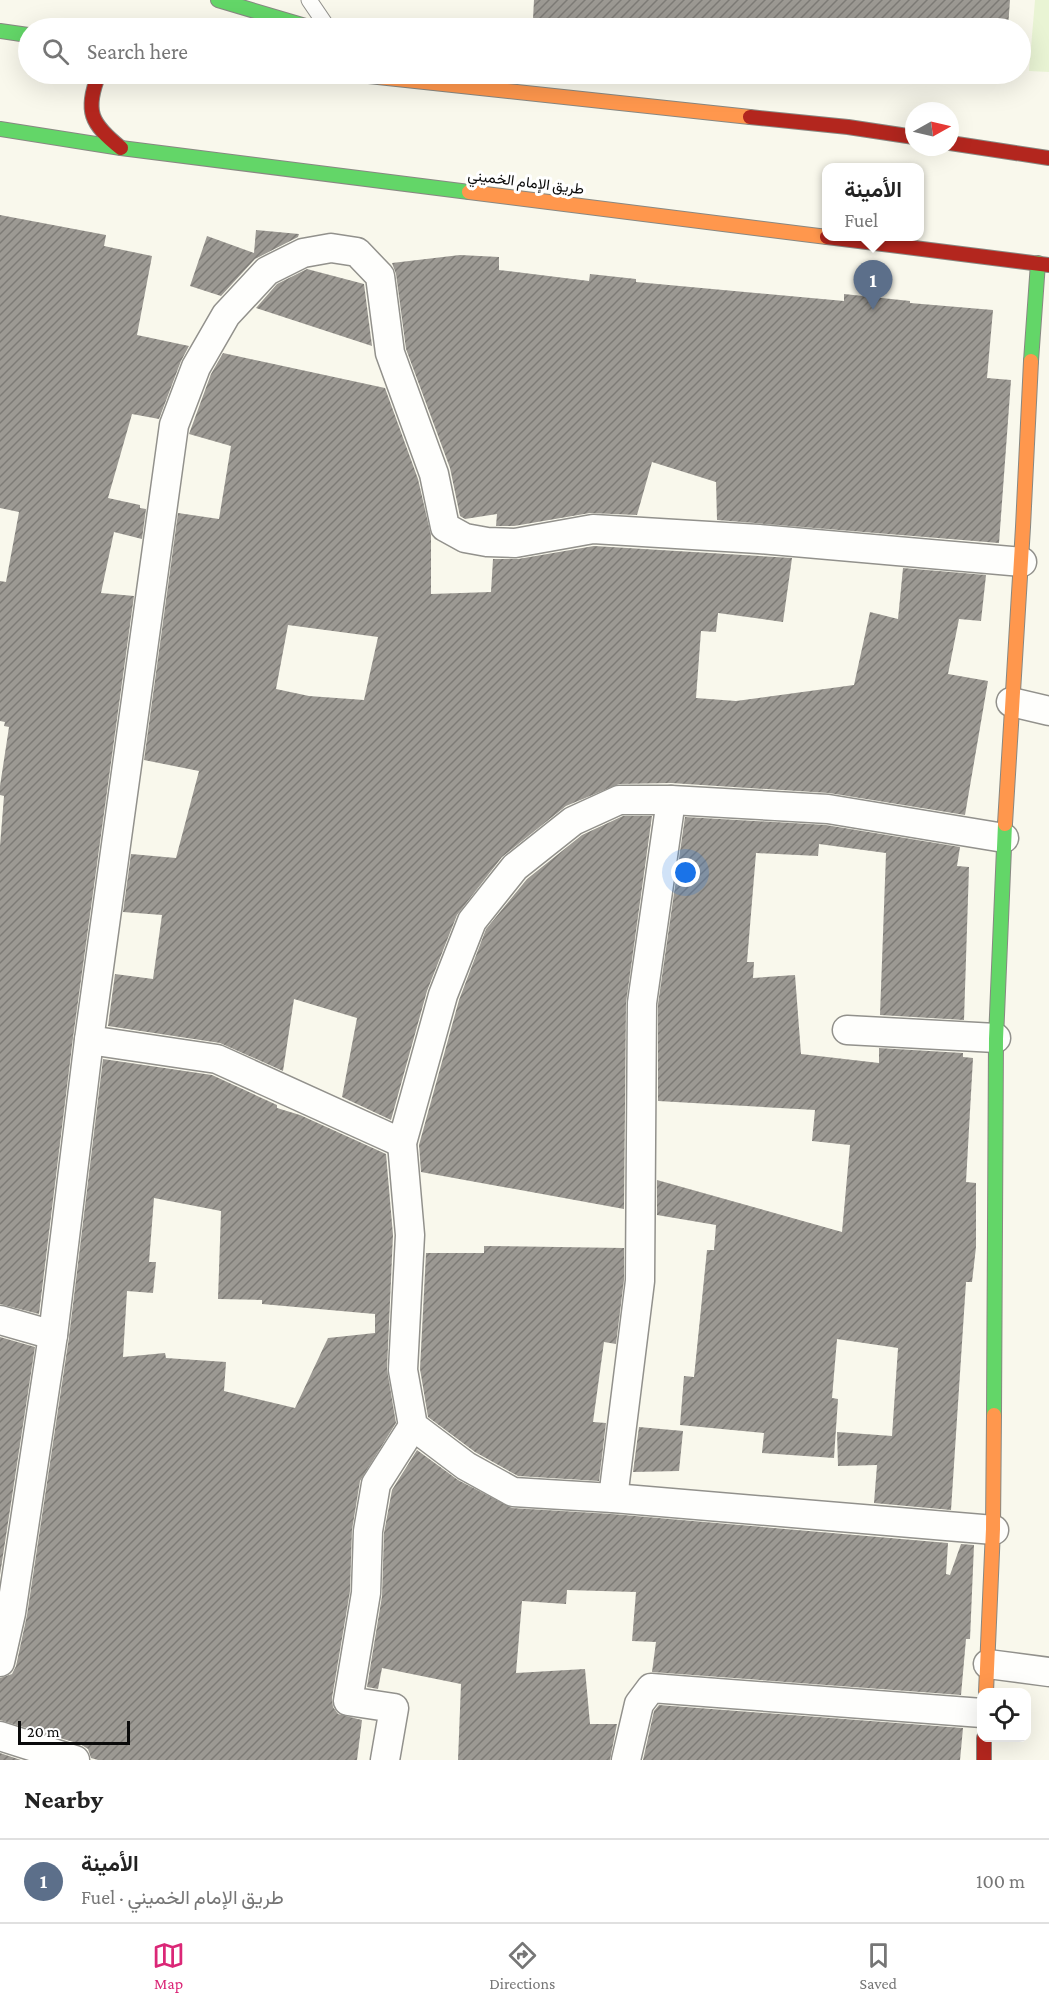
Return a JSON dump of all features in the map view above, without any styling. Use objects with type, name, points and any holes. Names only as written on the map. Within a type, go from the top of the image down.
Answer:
[{"type":"main road","points":[[218,0],[278,18]]},
{"type":"main road","points":[[0,32],[18,34]]},
{"type":"main road","points":[[95,84],[91,92],[92,117],[99,131],[121,148]]},
{"type":"main road","points":[[441,84],[848,127],[905,136]]},
{"type":"main road","name":"طريق الإمام الخميني","points":[[0,129],[121,148],[822,236]]},
{"type":"main road","points":[[959,144],[1049,158]]},
{"type":"main road","name":"طريق الإمام الخميني","points":[[860,241],[1043,264]]},
{"type":"main road","points":[[986,1688],[994,1530],[996,1038],[1004,838],[1011,702],[1022,562],[1033,312],[1043,264]]},
{"type":"main road","points":[[984,1742],[984,1760]]},
{"type":"street","points":[[0,1662],[11,1613],[53,1335],[89,1040],[174,425],[196,367],[226,315],[267,271],[303,253],[331,248],[357,252],[380,276],[390,353],[434,474],[445,527],[465,538],[515,543],[593,529],[759,539],[1022,562]]},
{"type":"street","points":[[1011,702],[1049,711]]},
{"type":"street","points":[[385,1760],[394,1708],[348,1701],[366,1593],[368,1531],[376,1484],[412,1426],[404,1370],[410,1235],[402,1143],[443,995],[472,921],[515,867],[573,821],[619,800],[671,800],[828,809],[1004,838]]},
{"type":"street","points":[[614,1498],[639,1281],[642,1003],[671,800]]},
{"type":"street","points":[[847,1030],[996,1038]]},
{"type":"street","points":[[89,1040],[217,1059],[402,1143]]},
{"type":"street","points":[[0,1320],[53,1335]]},
{"type":"street","points":[[412,1426],[466,1466],[513,1492],[614,1498],[994,1530]]},
{"type":"street","points":[[988,1664],[1049,1672]]},
{"type":"street","points":[[626,1760],[639,1704],[651,1688],[977,1713]]},
{"type":"street","points":[[0,1736],[75,1760]]},
{"type":"lane","points":[[309,0],[321,18]]},
{"type":"green space","points":[[1035,0],[1049,0],[1049,72],[1031,71]]},
{"type":"building","points":[[534,0],[1010,0],[1009,18],[533,18]]},
{"type":"building","points":[[0,215],[106,235],[104,246],[152,256],[137,335],[189,346],[159,419],[132,414],[108,498],[140,505],[140,508],[146,509],[142,539],[114,532],[101,593],[134,596],[73,1038],[39,1314],[0,1304],[0,846],[4,796],[0,795],[0,786],[9,727],[4,726],[5,722],[0,721],[0,581],[6,582],[19,512],[0,508]]},
{"type":"building","points":[[256,230],[299,234],[298,237],[255,259],[221,296],[190,286],[207,236],[254,253]]},
{"type":"building","points":[[460,255],[499,257],[499,270],[589,281],[590,274],[636,279],[636,282],[844,301],[844,294],[910,301],[910,303],[993,310],[987,378],[1011,380],[999,543],[717,520],[716,482],[652,462],[637,515],[590,513],[514,526],[496,526],[497,514],[465,519],[460,516],[450,468],[406,349],[396,274],[392,263]]},
{"type":"building","points":[[307,269],[364,284],[372,346],[256,308],[277,284]]},
{"type":"building","points":[[223,353],[385,388],[418,479],[431,535],[431,594],[491,592],[493,559],[518,559],[594,546],[792,558],[783,622],[718,613],[716,632],[701,631],[696,698],[736,701],[854,685],[870,612],[898,619],[903,568],[986,575],[981,621],[959,619],[948,674],[988,681],[965,815],[829,793],[671,783],[619,784],[566,806],[502,857],[457,915],[427,991],[391,1120],[342,1097],[357,1018],[294,999],[283,1071],[220,1043],[108,1026],[115,974],[153,979],[162,915],[123,912],[131,854],[176,858],[199,771],[144,760],[178,513],[219,519],[231,446],[189,434],[211,374]],"holes":[[[288,625],[378,637],[364,700],[309,696],[276,689]]]},
{"type":"building","points":[[623,816],[652,816],[626,1003],[624,1209],[421,1172],[419,1145],[459,1000],[486,929],[527,879],[582,835]]},
{"type":"building","points":[[685,817],[826,825],[960,847],[957,866],[969,867],[964,1020],[880,1015],[886,853],[819,844],[818,856],[756,853],[747,962],[754,962],[753,978],[795,975],[801,1054],[879,1063],[879,1048],[963,1053],[963,1057],[973,1058],[966,1182],[976,1183],[976,1247],[972,1282],[966,1282],[951,1510],[874,1503],[877,1465],[838,1466],[837,1432],[892,1436],[898,1348],[837,1339],[832,1398],[838,1399],[834,1458],[762,1453],[764,1433],[680,1425],[684,1376],[694,1377],[707,1250],[714,1250],[716,1225],[657,1215],[657,1180],[842,1232],[850,1145],[812,1141],[815,1110],[658,1101],[658,1004]]},
{"type":"building","points":[[103,1059],[212,1075],[277,1105],[277,1108],[300,1115],[386,1154],[393,1235],[387,1369],[396,1423],[360,1481],[352,1530],[350,1591],[332,1698],[333,1707],[338,1714],[362,1720],[357,1760],[98,1760],[91,1758],[88,1749],[80,1744],[0,1720],[0,1678],[12,1674],[16,1666],[27,1615],[69,1337]],"holes":[[[154,1198],[221,1211],[218,1299],[262,1300],[262,1304],[375,1314],[375,1333],[328,1338],[295,1408],[224,1391],[226,1362],[166,1358],[165,1353],[123,1357],[127,1291],[153,1293],[156,1262],[149,1262]]]},
{"type":"building","points":[[484,1246],[624,1248],[624,1280],[616,1344],[604,1342],[593,1422],[606,1423],[599,1481],[518,1476],[475,1452],[428,1417],[420,1369],[426,1253],[484,1253]]},
{"type":"building","points":[[0,1337],[35,1347],[0,1575]]},
{"type":"building","points":[[639,1427],[683,1431],[679,1471],[633,1472]]},
{"type":"building","points":[[417,1450],[458,1480],[512,1508],[612,1514],[948,1543],[946,1574],[950,1575],[961,1544],[974,1545],[970,1639],[966,1639],[961,1695],[652,1672],[656,1642],[632,1641],[636,1592],[567,1590],[566,1604],[522,1601],[516,1673],[585,1669],[590,1724],[617,1724],[610,1760],[458,1760],[461,1684],[382,1668],[378,1689],[367,1687],[382,1596],[384,1533],[392,1490]]},
{"type":"building","points":[[659,1705],[963,1728],[960,1760],[643,1760],[654,1711]]},
{"type":"building","points":[[0,1753],[21,1760],[0,1760]]},
{"type":"traffic: fast","points":[[218,0],[278,18]]},
{"type":"traffic: fast","points":[[0,31],[18,34]]},
{"type":"traffic: fast","points":[[0,129],[121,148],[469,192]]},
{"type":"traffic: fast","points":[[1031,361],[1038,263]]},
{"type":"traffic: fast","points":[[994,1415],[996,1039],[1005,824]]},
{"type":"traffic: slow","points":[[443,84],[750,117]]},
{"type":"traffic: slow","points":[[469,192],[822,236]]},
{"type":"traffic: slow","points":[[1005,824],[1031,361]]},
{"type":"traffic: slow","points":[[986,1688],[993,1529],[994,1415]]},
{"type":"traffic: jam","points":[[95,84],[91,107],[93,116],[103,132],[121,148]]},
{"type":"traffic: jam","points":[[750,117],[905,136]]},
{"type":"traffic: jam","points":[[959,144],[1049,158]]},
{"type":"traffic: jam","points":[[859,241],[1049,265]]},
{"type":"traffic: jam","points":[[984,1742],[984,1760]]},
{"type":"place","name":"الأمينة","points":[[873,310]]}]
